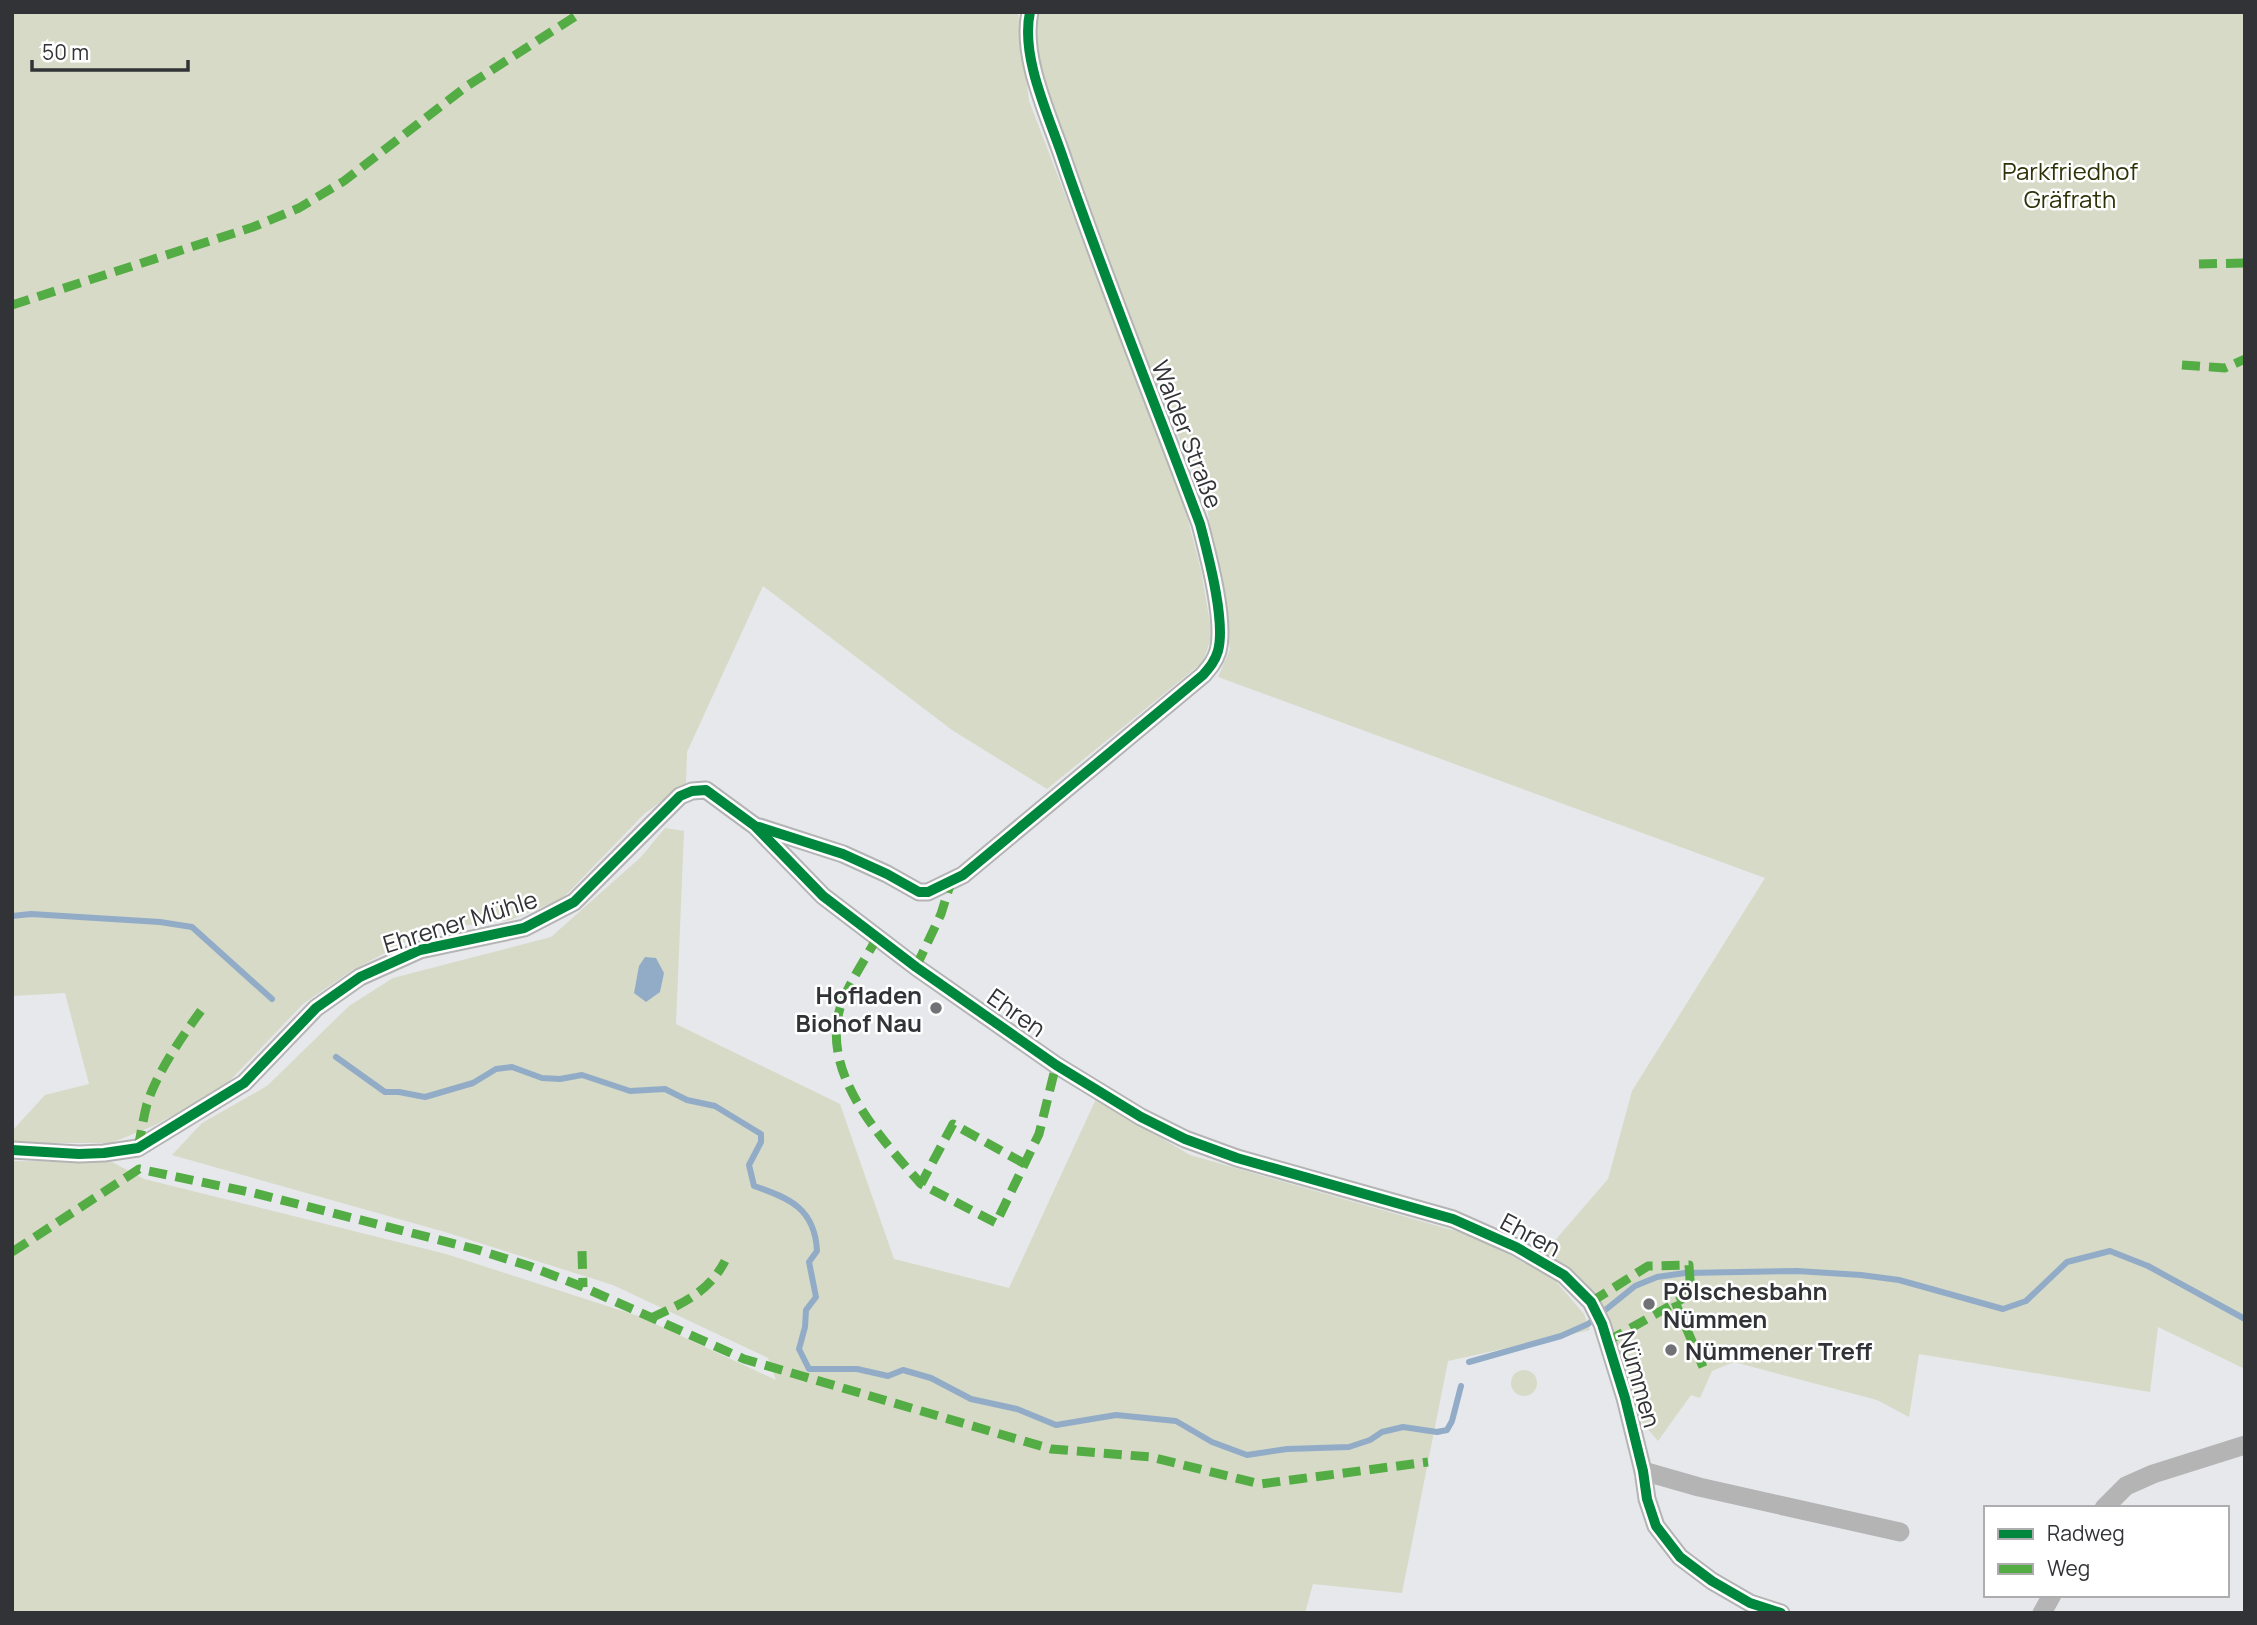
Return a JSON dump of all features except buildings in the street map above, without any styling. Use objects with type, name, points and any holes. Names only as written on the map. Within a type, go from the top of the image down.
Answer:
[{"type":"street","name":"Walder Straße","points":[[755,826],[843,854],[919,892],[928,892],[963,875],[1203,675],[1212,664],[1220,641],[1219,619],[1200,524],[1116,305],[1043,98],[1028,41],[1030,12]]},
{"type":"street","name":"Ehrener Mühle","points":[[12,1150],[79,1154],[138,1148],[244,1083],[316,1008],[360,977],[420,950],[524,928],[574,902],[680,796],[692,791],[706,790],[755,826]]},
{"type":"street","name":"Ehren","points":[[755,826],[823,896],[916,967],[1046,1058],[1141,1117],[1185,1139],[1237,1158],[1453,1219],[1516,1247],[1546,1264],[1563,1275],[1596,1311]]},
{"type":"street","name":"Nümmen","points":[[1596,1311],[1625,1398],[1651,1516],[1667,1542],[1680,1556],[1712,1581],[1750,1603],[1781,1613]]},
{"type":"street","points":[[2106,1506],[2126,1486],[2153,1474],[2245,1445]]},
{"type":"street","points":[[1643,1471],[1699,1487],[1900,1532]]},
{"type":"street","points":[[2042,1613],[2051,1597]]},
{"type":"green space","points":[[12,12],[1018,12],[1029,101],[1183,501],[1201,570],[1212,635],[1203,662],[1047,789],[952,730],[763,586],[687,752],[686,783],[644,814],[562,899],[510,920],[451,927],[416,927],[415,937],[351,971],[303,1004],[222,1089],[153,1126],[111,1143],[12,1143],[12,1131],[45,1095],[89,1084],[65,993],[12,996]]},
{"type":"green space","name":"Parkfriedhof Gräfrath","points":[[1036,12],[2245,12],[2245,1369],[2158,1327],[2150,1392],[1919,1354],[1909,1417],[1877,1400],[1734,1362],[1712,1371],[1700,1398],[1691,1395],[1658,1441],[1641,1421],[1621,1353],[1600,1304],[1578,1277],[1545,1252],[1608,1179],[1632,1091],[1765,878],[1218,677],[1230,649],[1206,501],[1143,352],[1080,185],[1035,55]]},
{"type":"green space","points":[[665,828],[684,831],[676,1024],[840,1104],[894,1259],[1009,1288],[1096,1099],[1190,1155],[1473,1236],[1552,1277],[1584,1314],[1590,1330],[1448,1361],[1402,1593],[1313,1584],[1305,1613],[12,1613],[12,1161],[112,1162],[144,1179],[446,1254],[638,1316],[776,1380],[768,1358],[613,1285],[445,1232],[172,1155],[202,1123],[267,1086],[349,1006],[393,978],[551,937],[641,857]]},
{"type":"green space","points":[[1524,1370],[1533,1374],[1537,1383],[1533,1392],[1524,1396],[1515,1392],[1511,1383],[1515,1374]]},
{"type":"water","points":[[645,957],[656,958],[664,973],[660,992],[646,1002],[634,993],[639,966]]},
{"type":"waterway","points":[[12,916],[31,914],[160,922],[192,927],[272,999]]},
{"type":"waterway","points":[[336,1057],[385,1092],[425,1097],[473,1083],[496,1069],[512,1067],[542,1078],[560,1079],[582,1075],[630,1091],[665,1089],[687,1100],[715,1106],[761,1134],[761,1142],[749,1165],[754,1186],[779,1195],[798,1207],[806,1215],[815,1237],[817,1251],[809,1262],[816,1297],[806,1310],[799,1349],[809,1369],[857,1369],[888,1376],[903,1370],[931,1378],[971,1399],[1017,1409],[1056,1425],[1116,1415],[1176,1421],[1212,1442],[1247,1455],[1287,1449],[1349,1447],[1370,1440],[1382,1432],[1403,1427],[1437,1432],[1447,1430],[1461,1386]]},
{"type":"waterway","points":[[1469,1362],[1561,1336],[1588,1324],[1635,1286],[1657,1277],[1685,1273],[1797,1271],[1861,1275],[1899,1280],[2003,1309],[2026,1301],[2067,1262],[2110,1251],[2148,1266],[2245,1319]]},
{"type":"marked path","points":[[12,305],[253,227],[299,208],[344,181],[467,86],[582,12]]},
{"type":"marked path","points":[[2199,264],[2245,263]]},
{"type":"marked path","points":[[2182,365],[2225,368],[2245,359]]},
{"type":"marked path","points":[[916,967],[941,914],[951,882]]},
{"type":"marked path","points":[[878,936],[842,1002],[837,1028],[838,1053],[845,1078],[871,1124],[921,1184]]},
{"type":"marked path","points":[[138,1148],[147,1104],[157,1079],[203,1008]]},
{"type":"marked path","points":[[1025,1164],[953,1124],[921,1184],[996,1223],[1039,1134],[1056,1065]]},
{"type":"marked path","points":[[12,1252],[139,1169],[254,1193],[475,1249],[583,1287],[744,1359],[1051,1449],[1151,1457],[1260,1484],[1428,1462]]},
{"type":"marked path","points":[[582,1251],[583,1287]]},
{"type":"marked path","points":[[651,1318],[694,1296],[711,1281],[725,1261]]},
{"type":"marked path","points":[[1591,1302],[1648,1266],[1689,1265],[1691,1294],[1608,1341]]},
{"type":"marked path","points":[[1675,1302],[1703,1367]]},
{"type":"cycle path","points":[[759,827],[843,854],[919,892],[928,892],[963,875],[1203,675],[1218,651],[1218,606],[1200,524],[1044,107],[1029,49],[1030,12]]},
{"type":"cycle path","points":[[12,1150],[79,1154],[138,1148],[244,1083],[316,1008],[360,977],[420,950],[524,928],[574,902],[680,796],[692,791],[706,790],[755,826],[823,896],[916,967],[1056,1065],[1141,1117],[1185,1139],[1237,1158],[1453,1219],[1516,1247],[1564,1275],[1591,1302],[1602,1324],[1625,1398],[1647,1499],[1656,1526],[1680,1557],[1712,1581],[1750,1603],[1781,1613]]},
{"type":"place","name":"Hofladen Biohof Nau","points":[[936,1008]]},
{"type":"place","name":"Pölschesbahn Nümmen","points":[[1649,1304]]},
{"type":"place","name":"Nümmener Treff","points":[[1671,1350]]}]
